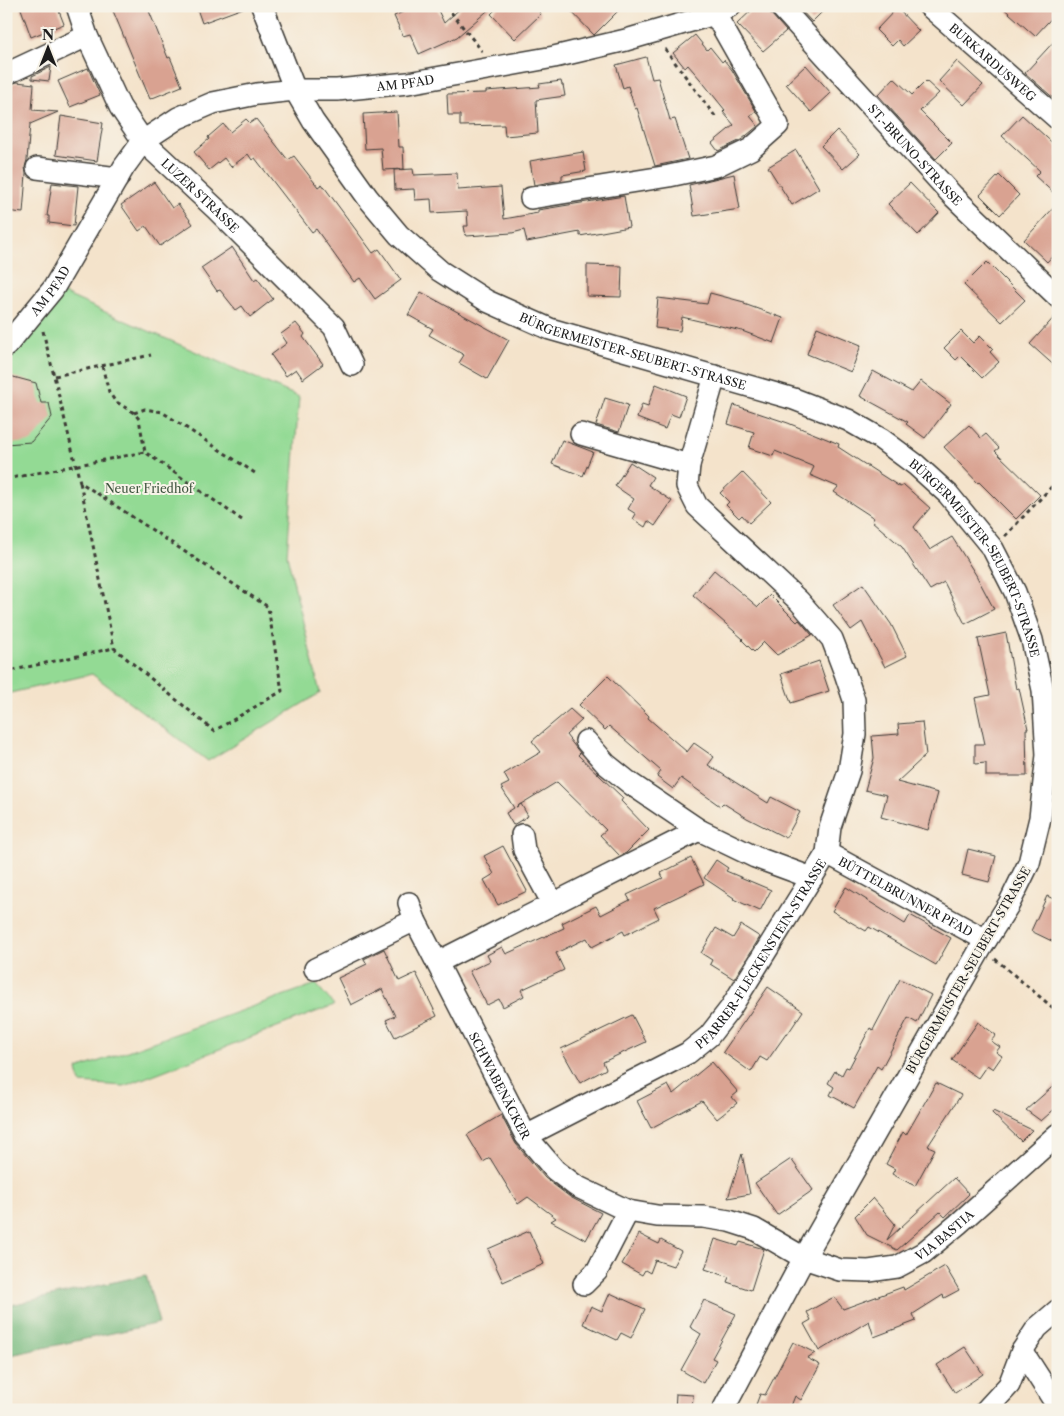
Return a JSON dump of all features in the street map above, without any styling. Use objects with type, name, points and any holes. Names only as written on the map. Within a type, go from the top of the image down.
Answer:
[{"type":"street","name":"LUZER STRASSE","points":[[77,6],[87,36],[120,107],[143,141],[223,216],[334,326],[352,365]]},
{"type":"street","name":"BÜRGERMEISTER-SEUBERT-STRASSE","points":[[262,6],[295,90],[313,121],[368,198],[399,235],[440,271],[487,301],[550,329],[794,399],[848,420],[881,439],[916,465],[948,494],[993,549],[1015,592],[1032,640],[1043,690],[1047,755],[1040,818],[1030,863],[1009,904],[986,940],[804,1258],[723,1410]]},
{"type":"street","name":"ST.-BRUNO-STRASSE","points":[[780,6],[954,196],[1058,297]]},
{"type":"street","name":"BURKARDUSWEG","points":[[929,6],[1058,118]]},
{"type":"street","name":"AM PFAD","points":[[6,346],[53,289],[118,178],[143,141],[178,118],[213,103],[257,94],[295,90],[338,90],[408,83],[554,57],[653,32],[688,13],[723,10],[778,125],[751,148],[716,166],[669,176],[531,198]]},
{"type":"street","points":[[6,74],[87,36]]},
{"type":"street","points":[[37,168],[118,178]]},
{"type":"street","name":"PFARRER-FLECKENSTEIN-STRASSE","points":[[526,1136],[688,1053],[709,1036],[730,1009],[827,853],[830,827],[849,771],[855,734],[854,700],[832,639],[799,601],[697,506],[687,486],[689,465],[715,376]]},
{"type":"street","points":[[581,434],[689,465]]},
{"type":"street","points":[[586,741],[606,764],[631,784],[699,830],[754,857],[812,878]]},
{"type":"street","points":[[438,962],[699,830]]},
{"type":"street","points":[[522,835],[524,850],[553,904]]},
{"type":"street","name":"BÜTTELBRUNNER PFAD","points":[[827,853],[986,940]]},
{"type":"street","name":"SCHWABENÄCKER","points":[[315,969],[412,911],[526,1136],[556,1170],[576,1186],[628,1211],[657,1216],[702,1217],[729,1221],[754,1229],[804,1258]]},
{"type":"street","name":"VIA BASTIA","points":[[804,1258],[840,1270],[869,1271],[897,1267],[923,1254],[1058,1134]]},
{"type":"street","points":[[584,1284],[597,1271],[628,1211]]},
{"type":"street","points":[[986,1410],[1009,1385],[1022,1351],[1036,1328],[1058,1310]]},
{"type":"street","points":[[1022,1351],[1058,1407]]},
{"type":"path","points":[[446,6],[495,67]]},
{"type":"path","points":[[653,32],[717,118]]},
{"type":"path","points":[[29,318],[42,324],[80,482],[114,648],[214,731],[282,691],[268,607],[80,482]]},
{"type":"path","points":[[54,376],[151,355]]},
{"type":"path","points":[[102,366],[108,392],[115,401],[134,413],[139,419],[146,452],[242,520]]},
{"type":"path","points":[[134,413],[146,409],[162,412],[258,475]]},
{"type":"path","points":[[6,479],[146,452]]},
{"type":"path","points":[[993,549],[1058,480]]},
{"type":"path","points":[[6,664],[14,670],[114,648]]},
{"type":"path","points":[[1001,962],[1058,1012]]},
{"type":"green space","name":"Neuer Friedhof","points":[[53,289],[299,397],[287,555],[320,693],[208,761],[92,674],[6,694],[6,347]]},
{"type":"green space","points":[[316,984],[334,1005],[124,1086],[80,1083],[77,1069]]},
{"type":"green space","points":[[146,1275],[159,1323],[6,1356],[6,1306]]},
{"type":"building","points":[[20,6],[57,6],[64,24],[31,37]]},
{"type":"building","points":[[111,6],[147,6],[168,58],[170,57],[182,86],[150,99]]},
{"type":"building","points":[[196,6],[243,6],[243,8],[202,23]]},
{"type":"building","points":[[416,6],[436,6],[444,23],[463,6],[493,6],[457,37],[419,54],[410,34],[403,36],[394,16]]},
{"type":"building","points":[[499,6],[534,6],[541,14],[515,39],[491,14]]},
{"type":"building","points":[[566,6],[623,6],[594,35]]},
{"type":"building","points":[[756,6],[768,6],[771,14],[786,31],[763,51],[737,24]]},
{"type":"building","points":[[797,6],[828,6],[812,22]]},
{"type":"building","points":[[1001,6],[1058,6],[1058,11],[1035,36]]},
{"type":"building","points":[[897,8],[919,31],[903,46],[898,40],[892,46],[876,30]]},
{"type":"building","points":[[695,35],[707,50],[710,47],[722,62],[724,60],[756,111],[750,116],[758,126],[741,140],[718,151],[712,143],[734,125],[723,112],[725,110],[700,79],[688,65],[685,68],[673,53]]},
{"type":"building","points":[[1058,37],[1058,102],[1025,73]]},
{"type":"building","points":[[646,57],[652,79],[658,78],[670,120],[675,119],[688,159],[655,166],[637,108],[635,109],[628,86],[623,88],[616,65]]},
{"type":"building","points":[[957,61],[983,85],[964,105],[939,81]]},
{"type":"building","points":[[806,65],[831,93],[811,112],[786,84]]},
{"type":"building","points":[[51,67],[49,81],[32,79],[32,76]]},
{"type":"building","points":[[88,68],[100,95],[70,107],[58,81]]},
{"type":"building","points":[[894,78],[912,95],[926,81],[939,93],[920,111],[952,143],[936,159],[878,95]]},
{"type":"building","points":[[561,81],[565,96],[536,100],[538,133],[505,136],[504,125],[460,126],[460,115],[448,115],[447,94],[486,93],[486,91],[540,87],[539,84]]},
{"type":"building","points":[[17,82],[34,84],[32,110],[58,112],[30,124],[25,167],[23,213],[6,211],[6,86]]},
{"type":"building","points":[[397,112],[399,147],[403,147],[404,169],[383,170],[381,148],[365,149],[363,114]]},
{"type":"building","points":[[1022,115],[1058,148],[1058,197],[1035,176],[1040,171],[1002,136]]},
{"type":"building","points":[[61,116],[103,123],[97,161],[56,155]]},
{"type":"building","points":[[246,119],[250,123],[256,119],[288,160],[294,156],[318,187],[322,184],[373,253],[379,249],[401,280],[375,299],[360,278],[354,282],[316,229],[312,232],[255,158],[252,160],[248,154],[231,167],[224,158],[209,170],[194,152],[223,124],[230,132]]},
{"type":"building","points":[[837,130],[860,154],[843,169],[821,146]]},
{"type":"building","points":[[796,150],[819,188],[792,205],[768,167]]},
{"type":"building","points":[[583,152],[586,171],[562,175],[562,180],[534,185],[530,161]]},
{"type":"building","points":[[413,169],[414,175],[457,173],[458,190],[501,187],[504,219],[538,213],[538,210],[624,196],[629,227],[580,236],[580,232],[527,242],[524,230],[512,233],[466,236],[464,226],[468,226],[467,211],[432,213],[431,199],[415,200],[414,189],[395,190],[394,170]]},
{"type":"building","points":[[734,174],[740,209],[694,216],[689,185]]},
{"type":"building","points":[[999,175],[1019,195],[1000,215],[980,195]]},
{"type":"building","points":[[154,182],[172,208],[178,204],[193,224],[160,246],[146,226],[139,231],[121,205]]},
{"type":"building","points":[[52,183],[78,186],[74,226],[49,223],[49,216],[47,216]]},
{"type":"building","points":[[910,183],[939,213],[918,235],[888,204]]},
{"type":"building","points":[[1058,203],[1058,250],[1047,262],[1024,240]]},
{"type":"building","points":[[232,247],[254,280],[257,278],[273,299],[250,317],[242,306],[236,310],[220,290],[217,291],[201,268]]},
{"type":"building","points":[[987,262],[1025,300],[1002,322],[964,285]]},
{"type":"building","points":[[587,265],[622,266],[621,297],[587,296]]},
{"type":"building","points":[[421,292],[509,340],[487,379],[459,363],[464,355],[429,335],[433,329],[408,315]]},
{"type":"building","points":[[710,293],[744,302],[744,304],[783,318],[774,343],[742,331],[682,317],[680,331],[655,328],[658,298],[707,304]]},
{"type":"building","points":[[1058,313],[1058,369],[1030,344]]},
{"type":"building","points":[[296,323],[305,334],[303,337],[323,364],[303,379],[296,369],[286,376],[271,355],[287,343],[281,334]]},
{"type":"building","points":[[817,327],[861,345],[851,372],[807,354]]},
{"type":"building","points":[[961,331],[973,343],[980,336],[993,349],[990,352],[999,362],[982,378],[960,356],[956,360],[944,348]]},
{"type":"building","points":[[873,371],[912,392],[921,381],[951,404],[925,438],[906,424],[908,422],[860,396]]},
{"type":"building","points":[[6,375],[36,383],[41,403],[49,403],[52,417],[31,442],[6,444]]},
{"type":"building","points":[[656,384],[686,396],[679,417],[671,414],[665,429],[637,418],[642,404],[648,406]]},
{"type":"building","points":[[605,398],[628,405],[619,432],[596,425]]},
{"type":"building","points":[[734,405],[788,423],[839,444],[838,447],[900,487],[904,485],[930,508],[914,527],[930,550],[952,537],[976,575],[994,609],[965,624],[944,582],[930,590],[902,547],[872,521],[874,518],[834,492],[838,487],[810,475],[814,467],[775,451],[773,456],[749,448],[754,432],[728,424]]},
{"type":"building","points":[[969,425],[981,438],[986,434],[999,448],[995,451],[1040,495],[1016,519],[944,447]]},
{"type":"building","points":[[562,440],[593,452],[583,476],[552,464]]},
{"type":"building","points":[[630,462],[653,477],[648,485],[672,501],[655,526],[648,521],[645,527],[633,519],[636,514],[628,509],[634,499],[615,486]]},
{"type":"building","points":[[742,472],[771,502],[749,523],[742,515],[739,518],[726,505],[729,502],[720,493]]},
{"type":"building","points":[[714,570],[758,607],[770,595],[797,622],[799,620],[812,635],[777,655],[764,642],[754,652],[743,639],[693,595]]},
{"type":"building","points":[[863,584],[891,624],[907,656],[885,667],[862,622],[851,630],[833,605]]},
{"type":"building","points":[[1006,633],[1016,689],[1019,688],[1028,729],[1026,729],[1027,776],[986,776],[986,763],[975,764],[975,744],[985,744],[975,698],[990,695],[978,639]]},
{"type":"building","points":[[819,661],[829,691],[791,703],[781,674]]},
{"type":"building","points":[[608,676],[649,716],[648,718],[687,752],[694,743],[714,757],[708,765],[768,803],[771,797],[800,812],[786,838],[723,803],[720,806],[681,778],[673,789],[657,777],[661,771],[609,726],[605,730],[579,705]]},
{"type":"building","points":[[570,709],[582,720],[566,735],[580,753],[578,755],[623,798],[621,801],[649,830],[626,853],[620,856],[600,835],[606,830],[557,782],[516,807],[521,804],[528,816],[513,825],[506,813],[514,808],[501,787],[509,783],[504,774],[541,752],[532,741]]},
{"type":"building","points":[[922,722],[926,755],[897,782],[938,793],[928,830],[881,817],[887,795],[865,790],[874,758],[872,736],[899,734],[898,724]]},
{"type":"building","points":[[503,846],[527,891],[498,905],[484,880],[494,874],[484,856]]},
{"type":"building","points":[[968,849],[996,856],[989,882],[962,875]]},
{"type":"building","points":[[691,858],[704,884],[654,908],[659,918],[625,935],[623,931],[592,947],[587,938],[556,953],[564,970],[521,990],[524,996],[503,1007],[499,999],[487,1005],[469,971],[490,961],[487,955],[502,947],[506,954],[564,928],[562,923],[596,906],[601,915],[630,900],[627,895],[663,878],[661,873]]},
{"type":"building","points":[[716,860],[728,868],[726,871],[771,890],[760,911],[733,899],[704,878]]},
{"type":"building","points":[[846,887],[905,924],[910,915],[951,938],[936,965],[869,927],[866,931],[832,911]]},
{"type":"building","points":[[1047,896],[1058,901],[1058,944],[1031,931]]},
{"type":"building","points":[[741,925],[760,937],[734,979],[710,964],[712,960],[701,953],[716,928],[733,938]]},
{"type":"building","points":[[384,949],[399,981],[416,973],[437,1016],[395,1037],[386,1020],[395,1016],[382,989],[351,1005],[338,978],[367,964],[364,959]]},
{"type":"building","points":[[900,979],[931,995],[917,1023],[908,1018],[881,1069],[877,1066],[854,1108],[830,1095],[834,1087],[828,1083],[835,1071],[842,1075],[846,1067],[849,1068],[870,1028],[873,1030]]},
{"type":"building","points":[[768,987],[803,1011],[767,1061],[760,1057],[751,1072],[723,1052]]},
{"type":"building","points":[[632,1015],[646,1042],[603,1062],[606,1069],[580,1083],[561,1049]]},
{"type":"building","points":[[978,1022],[996,1035],[991,1041],[1000,1047],[996,1052],[1002,1056],[993,1069],[987,1065],[978,1078],[952,1060]]},
{"type":"building","points":[[712,1062],[738,1092],[732,1097],[737,1103],[717,1119],[702,1101],[651,1128],[637,1101],[668,1085],[673,1094]]},
{"type":"building","points":[[1058,1082],[1058,1106],[1041,1121],[1026,1110]]},
{"type":"building","points":[[936,1083],[961,1095],[928,1146],[935,1149],[915,1186],[892,1174],[895,1169],[886,1164],[903,1132],[906,1135]]},
{"type":"building","points":[[993,1111],[1032,1130],[1021,1141],[992,1113]]},
{"type":"building","points":[[501,1115],[516,1144],[545,1178],[570,1197],[601,1213],[586,1240],[551,1221],[556,1218],[528,1197],[518,1204],[490,1158],[483,1162],[467,1135]]},
{"type":"building","points":[[742,1154],[750,1194],[728,1198]]},
{"type":"building","points":[[791,1159],[813,1190],[777,1215],[755,1183]]},
{"type":"building","points":[[954,1178],[969,1194],[945,1217],[940,1212],[897,1250],[867,1235],[855,1216],[873,1198],[895,1224],[887,1240]]},
{"type":"building","points":[[529,1231],[544,1264],[503,1282],[488,1249]]},
{"type":"building","points":[[639,1234],[659,1244],[661,1240],[681,1251],[673,1266],[655,1260],[650,1273],[645,1270],[642,1275],[622,1264]]},
{"type":"building","points":[[715,1239],[738,1246],[740,1242],[764,1249],[751,1290],[727,1282],[729,1277],[705,1269]]},
{"type":"building","points":[[945,1266],[959,1290],[944,1298],[943,1295],[913,1314],[916,1321],[874,1337],[869,1321],[819,1351],[804,1324],[811,1320],[807,1312],[834,1297],[843,1309],[903,1287],[904,1290]]},
{"type":"building","points":[[610,1293],[645,1309],[631,1338],[621,1333],[617,1340],[583,1324],[591,1306],[602,1311]]},
{"type":"building","points":[[704,1300],[736,1314],[712,1358],[716,1360],[703,1383],[681,1370],[701,1334],[690,1327]]},
{"type":"building","points":[[793,1342],[815,1353],[807,1358],[820,1365],[801,1400],[795,1396],[791,1406],[798,1410],[754,1410],[760,1394],[765,1395]]},
{"type":"building","points":[[965,1347],[983,1374],[955,1393],[937,1365]]},
{"type":"building","points":[[676,1394],[693,1395],[692,1410],[675,1410]]}]
